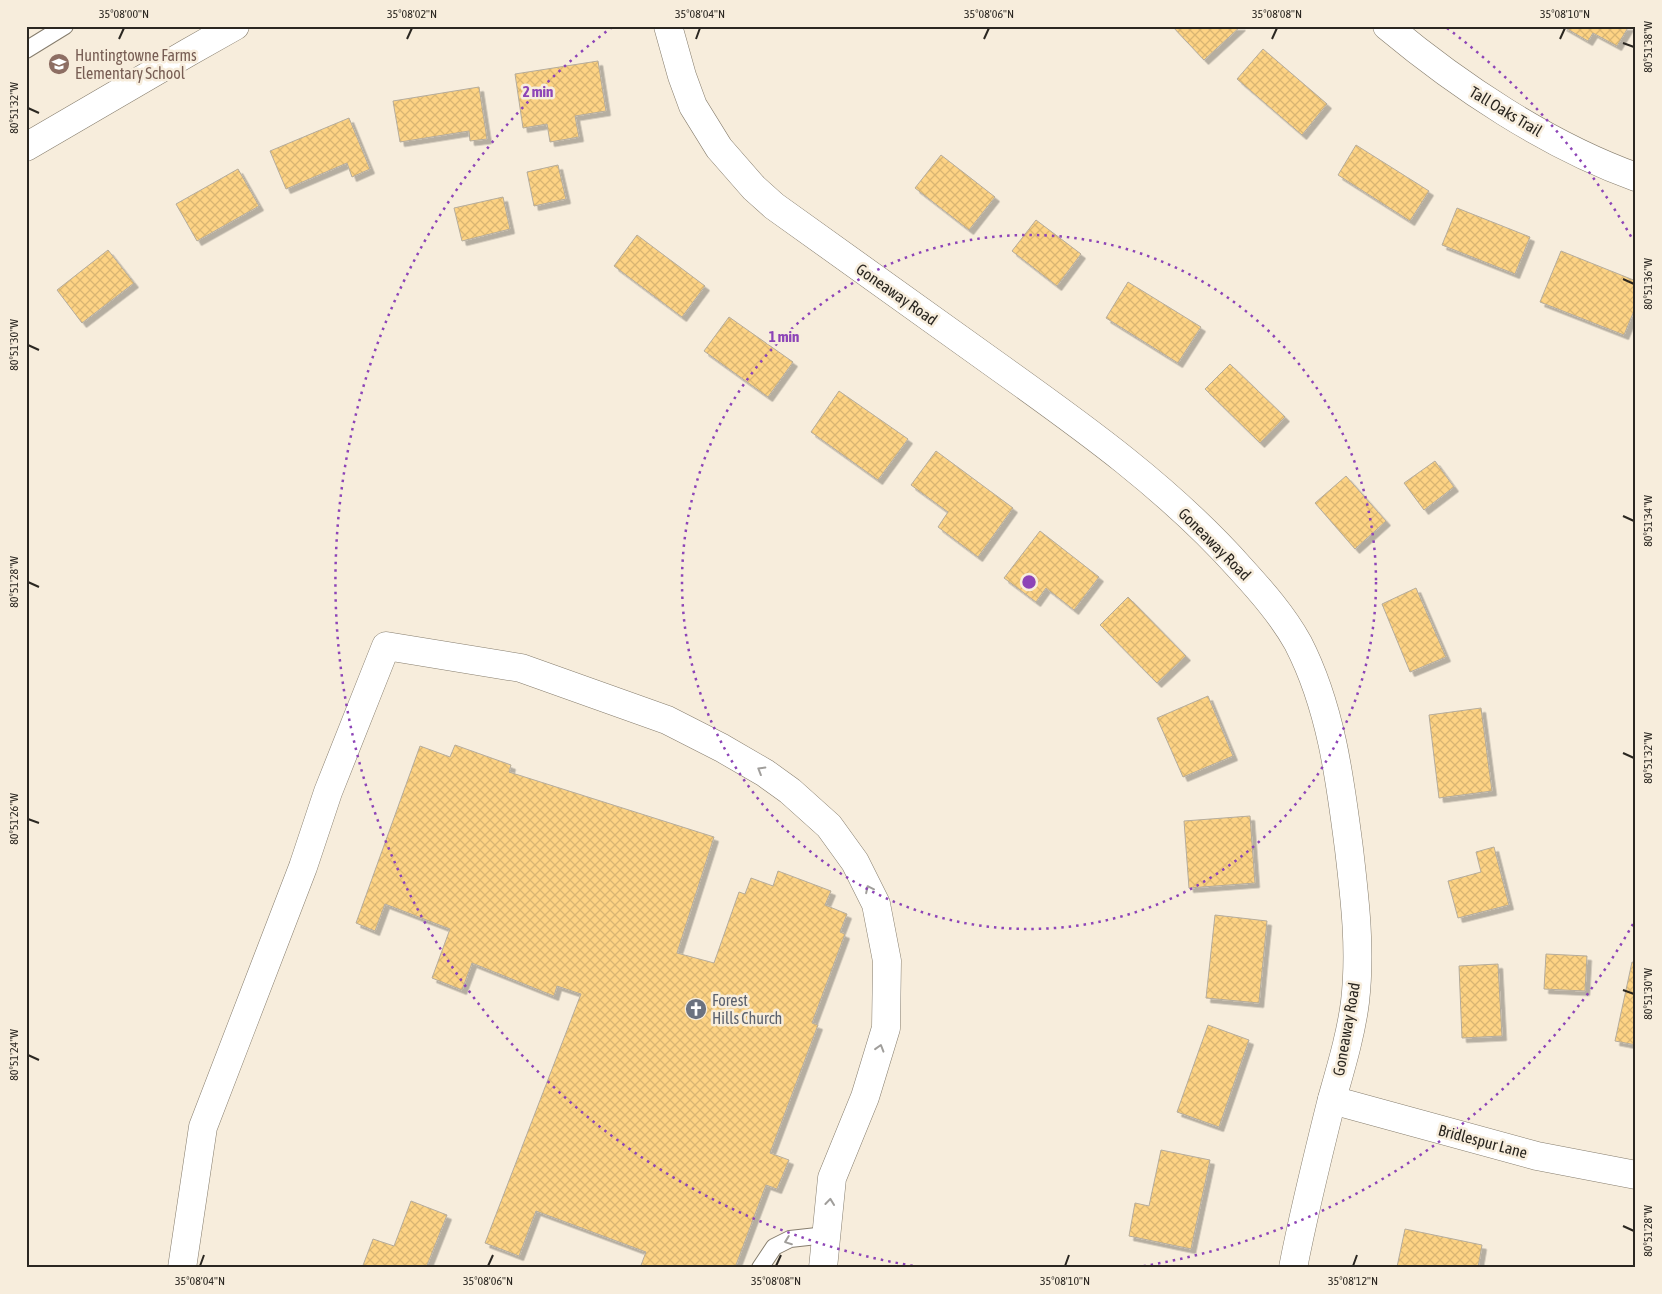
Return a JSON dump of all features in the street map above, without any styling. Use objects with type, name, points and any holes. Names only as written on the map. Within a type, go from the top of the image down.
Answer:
[{"type":"street","points":[[26,147],[235,26]]},
{"type":"street","name":"Goneaway Road","points":[[668,26],[682,76],[693,106],[719,148],[754,188],[774,206],[1088,430],[1149,480],[1217,542],[1272,604],[1297,642],[1317,688],[1332,740],[1341,787],[1357,919],[1358,947],[1355,1002],[1343,1059],[1301,1224],[1293,1268]]},
{"type":"street","name":"Tall Oaks Trail","points":[[1387,26],[1419,53],[1476,94],[1553,139],[1618,171],[1636,177]]},
{"type":"street","points":[[182,1268],[203,1127],[303,867],[328,792],[386,646],[521,668],[667,720],[766,772],[829,826],[855,862],[876,904],[887,961],[886,1028],[865,1097],[832,1178],[823,1268]]},
{"type":"street","name":"Bridlespur Lane","points":[[1332,1100],[1537,1156],[1636,1175]]},
{"type":"lane","points":[[26,50],[65,26]]},
{"type":"lane","points":[[760,1268],[774,1247],[790,1239],[826,1235]]},
{"type":"building","points":[[1172,26],[1241,26],[1204,60]]},
{"type":"building","points":[[1562,26],[1629,26],[1617,46],[1593,33],[1588,41]]},
{"type":"building","points":[[1263,49],[1327,104],[1302,135],[1237,79]]},
{"type":"building","points":[[598,61],[606,111],[575,116],[579,137],[550,142],[547,124],[523,128],[515,74]]},
{"type":"building","points":[[479,87],[487,139],[470,141],[469,131],[400,142],[393,101]]},
{"type":"building","points":[[349,118],[370,169],[352,177],[347,163],[286,189],[270,151]]},
{"type":"building","points":[[1356,145],[1429,191],[1410,221],[1338,175]]},
{"type":"building","points":[[941,155],[995,197],[969,230],[915,188]]},
{"type":"building","points":[[558,165],[566,199],[534,206],[527,172]]},
{"type":"building","points":[[238,169],[259,206],[197,241],[176,204]]},
{"type":"building","points":[[503,197],[510,229],[462,241],[454,208]]},
{"type":"building","points":[[1457,208],[1530,237],[1515,274],[1442,245]]},
{"type":"building","points":[[1036,220],[1081,254],[1057,286],[1012,251]]},
{"type":"building","points":[[637,235],[705,286],[682,317],[614,266]]},
{"type":"building","points":[[108,250],[134,283],[82,323],[57,290]]},
{"type":"building","points":[[1561,251],[1636,281],[1636,306],[1624,335],[1540,302]]},
{"type":"building","points":[[1128,282],[1201,327],[1178,363],[1106,318]]},
{"type":"building","points":[[729,317],[793,362],[768,397],[704,351]]},
{"type":"building","points":[[1230,364],[1285,417],[1260,443],[1205,389]]},
{"type":"building","points":[[839,391],[908,439],[878,480],[811,432]]},
{"type":"building","points":[[936,451],[1013,508],[978,557],[938,527],[948,512],[911,485]]},
{"type":"building","points":[[1435,461],[1454,487],[1424,510],[1404,483]]},
{"type":"building","points":[[1346,476],[1386,521],[1355,549],[1315,503]]},
{"type":"building","points":[[1040,531],[1099,577],[1074,610],[1046,588],[1036,602],[1004,578]]},
{"type":"building","points":[[1416,588],[1446,657],[1410,672],[1382,604]]},
{"type":"building","points":[[1128,597],[1186,656],[1157,683],[1100,625]]},
{"type":"building","points":[[1208,696],[1233,756],[1183,777],[1157,718]]},
{"type":"building","points":[[1481,708],[1492,791],[1439,798],[1429,715]]},
{"type":"building","name":"Forest Hills Church","points":[[455,745],[511,765],[509,772],[714,837],[677,953],[714,963],[739,892],[745,894],[751,878],[773,886],[778,871],[831,891],[825,905],[847,914],[840,932],[845,934],[812,1023],[818,1025],[770,1153],[789,1160],[777,1189],[766,1185],[736,1265],[743,1268],[640,1268],[646,1252],[536,1211],[519,1256],[485,1243],[581,994],[557,986],[554,996],[472,963],[462,990],[432,978],[450,929],[385,904],[375,931],[356,923],[420,746],[450,757]]},
{"type":"building","points":[[1250,816],[1255,883],[1189,888],[1184,821]]},
{"type":"building","points":[[1494,847],[1509,905],[1458,918],[1448,881],[1481,872],[1476,852]]},
{"type":"building","points":[[1215,915],[1267,921],[1259,1003],[1206,998]]},
{"type":"building","points":[[1546,954],[1587,956],[1585,991],[1544,989]]},
{"type":"building","points":[[1632,962],[1636,963],[1636,1045],[1615,1041]]},
{"type":"building","points":[[1498,964],[1502,1036],[1462,1038],[1459,966]]},
{"type":"building","points":[[1208,1025],[1249,1040],[1219,1127],[1177,1112]]},
{"type":"building","points":[[1161,1150],[1210,1160],[1191,1249],[1129,1236],[1135,1203],[1149,1206]]},
{"type":"building","points":[[411,1201],[447,1215],[426,1268],[362,1268],[373,1239],[394,1246]]},
{"type":"building","points":[[1405,1229],[1482,1245],[1478,1268],[1397,1267]]},
{"type":"place","name":"Huntingtowne Farms Elementary School","points":[[59,64]]},
{"type":"place","name":"Forest Hills Church","points":[[696,1009]]}]
